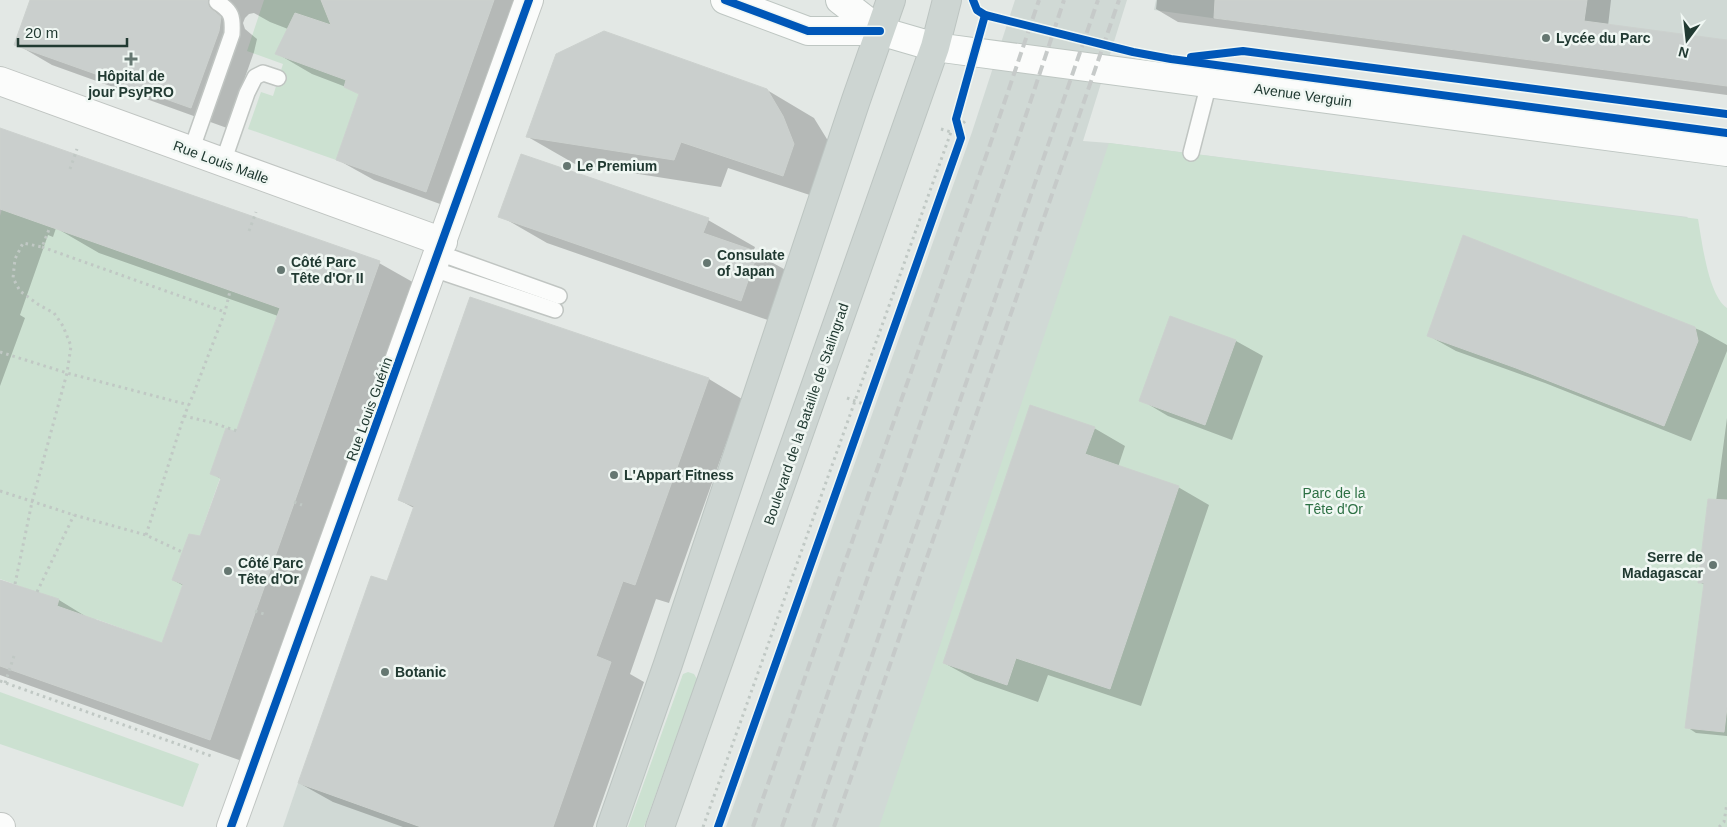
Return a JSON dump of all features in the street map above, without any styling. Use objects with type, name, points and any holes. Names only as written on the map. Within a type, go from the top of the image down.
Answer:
[{"type":"main road","points":[[611,827],[668,664],[891,0]]},
{"type":"main road","name":"Boulevard de la Bataille de Stalingrad","points":[[660,827],[935,46],[947,0]]},
{"type":"street","name":"Rue Louis Guérin","points":[[231,827],[529,0]]},
{"type":"street","points":[[725,0],[808,31],[880,31]]},
{"type":"street","points":[[840,0],[880,31]]},
{"type":"street","name":"Avenue Verguin","points":[[880,31],[935,46],[1727,152]]},
{"type":"street","name":"Rue Louis Malle","points":[[0,81],[223,162],[438,255]]},
{"type":"lane","points":[[191,151],[232,34],[233,19],[227,8],[218,2]]},
{"type":"lane","points":[[223,162],[247,93],[255,77],[263,73],[278,78]]},
{"type":"lane","points":[[1191,153],[1209,83]]},
{"type":"lane","points":[[438,255],[557,303]]},
{"type":"path","points":[[956,119],[961,138]]},
{"type":"path","points":[[703,827],[951,132],[958,129],[966,120]]},
{"type":"path","points":[[70,168],[77,149]]},
{"type":"path","points":[[249,231],[256,212]]},
{"type":"path","points":[[42,247],[50,227]]},
{"type":"path","points":[[15,584],[32,502],[67,372],[71,346],[63,326],[54,313],[20,291],[13,278],[15,260],[23,243],[42,247],[225,312]]},
{"type":"path","points":[[146,535],[184,416],[225,312],[230,291]]},
{"type":"path","points":[[0,352],[189,405]]},
{"type":"path","points":[[863,413],[870,395]]},
{"type":"path","points":[[855,400],[866,405]]},
{"type":"path","points":[[184,416],[236,431]]},
{"type":"path","points":[[0,491],[74,515],[146,535],[182,552]]},
{"type":"path","points":[[294,502],[302,505]]},
{"type":"path","points":[[37,592],[74,515]]},
{"type":"path","points":[[255,611],[264,614]]},
{"type":"path","points":[[5,683],[15,653]]},
{"type":"path","points":[[0,681],[214,757]]},
{"type":"path","points":[[1719,827],[1724,822],[1727,803]]},
{"type":"shaded area","points":[[1015,0],[1127,0],[1083,141],[1688,217],[1116,827],[726,827],[972,132]]},
{"type":"shaded area","name":"Lycée du Parc","points":[[1156,0],[1727,0],[1727,86],[1511,52],[1510,57],[1262,25],[1263,20],[1242,17],[1241,22],[1154,10]]},
{"type":"shaded area","points":[[298,783],[421,827],[283,827]]},
{"type":"green space","points":[[264,0],[321,0],[350,70],[344,87],[359,94],[336,160],[248,129],[261,92],[273,96],[283,64],[247,51]]},
{"type":"green space","name":"Parc de la Tête d'Or","points":[[1109,143],[1698,219],[1711,280],[1720,301],[1727,308],[1727,827],[879,827]]},
{"type":"green space","points":[[2,209],[280,308],[162,643],[96,619],[94,624],[22,598],[25,588],[0,579],[0,216]]},
{"type":"green space","points":[[688,672],[694,674],[697,679],[644,827],[628,827],[683,674]]},
{"type":"green space","points":[[0,692],[199,764],[183,807],[0,744]]},
{"type":"building","name":"Hôpital de jour PsyPRO","points":[[30,0],[208,0],[209,7],[221,17],[219,31],[191,108],[14,45]]},
{"type":"building","points":[[321,0],[494,0],[426,192],[336,160],[359,94],[344,87],[346,80],[275,54],[295,13],[331,25]]},
{"type":"building","name":"Lycée du Parc","points":[[1215,0],[1587,0],[1584,21],[1727,40],[1727,86],[1214,18]]},
{"type":"building","points":[[604,31],[767,89],[783,116],[794,144],[783,176],[681,142],[674,160],[526,137],[556,54]]},
{"type":"building","points":[[0,128],[380,261],[210,740],[0,666],[0,580],[59,599],[57,606],[162,643],[183,584],[172,580],[189,534],[200,536],[221,478],[210,474],[226,428],[236,432],[280,308],[0,209]]},
{"type":"building","points":[[521,154],[709,218],[703,233],[758,252],[741,301],[498,217]]},
{"type":"building","points":[[1463,235],[1695,327],[1698,341],[1664,426],[1516,368],[1427,336]]},
{"type":"building","points":[[470,297],[709,378],[635,585],[623,581],[596,656],[611,662],[553,827],[421,827],[298,783],[371,576],[387,581],[414,506],[398,500]]},
{"type":"building","points":[[1170,316],[1236,340],[1205,425],[1139,401]]},
{"type":"building","points":[[1030,405],[1095,427],[1085,454],[1179,486],[1110,689],[1016,658],[1007,685],[943,663]]},
{"type":"building","name":"Serre de Madagascar","points":[[1708,499],[1727,500],[1727,707],[1724,732],[1685,728],[1704,583],[1698,583]]},
{"type":"railway","points":[[753,827],[1039,0]]},
{"type":"railway","points":[[782,827],[1064,0]]},
{"type":"railway","points":[[813,827],[1098,0]]},
{"type":"railway","points":[[834,827],[1119,0]]},
{"type":"cycle path","points":[[231,827],[529,0]]},
{"type":"cycle path","points":[[725,0],[808,31],[880,31]]},
{"type":"cycle path","points":[[973,0],[977,10],[985,15],[1133,52],[1171,59],[1727,133]]},
{"type":"cycle path","points":[[718,827],[961,138],[956,119],[985,15]]},
{"type":"cycle path","points":[[1191,57],[1243,51],[1727,114]]},
{"type":"place","name":"Lycée du Parc","points":[[1546,38]]},
{"type":"place","name":"Hôpital de jour PsyPRO","points":[[131,59]]},
{"type":"place","name":"Le Premium","points":[[567,166]]},
{"type":"place","name":"Consulate of Japan","points":[[707,263]]},
{"type":"place","name":"Côté Parc Tête d'Or II","points":[[281,270]]},
{"type":"place","name":"L'Appart Fitness","points":[[614,475]]},
{"type":"place","name":"Serre de Madagascar","points":[[1713,565]]},
{"type":"place","name":"Côté Parc Tête d'Or","points":[[228,571]]},
{"type":"place","name":"Botanic","points":[[385,672]]}]
